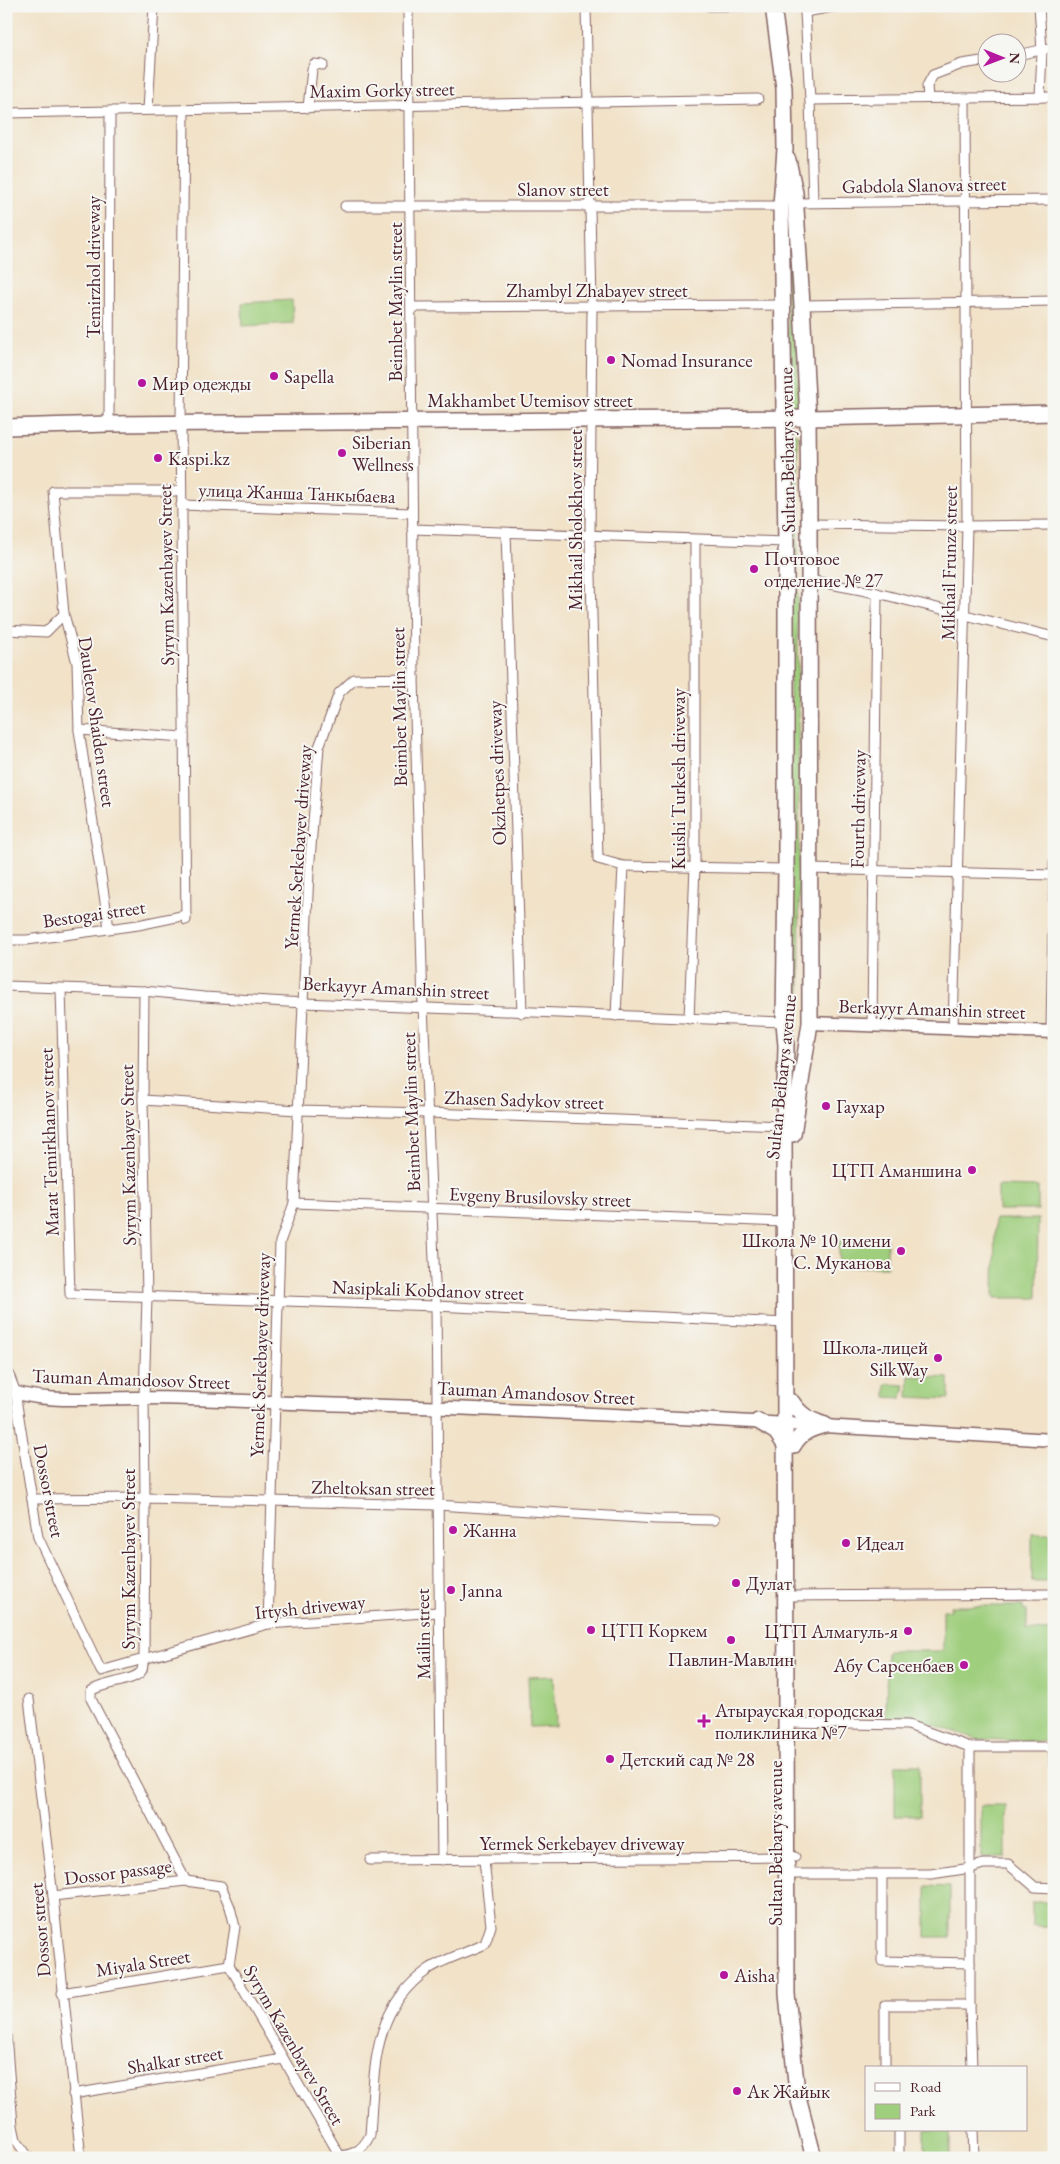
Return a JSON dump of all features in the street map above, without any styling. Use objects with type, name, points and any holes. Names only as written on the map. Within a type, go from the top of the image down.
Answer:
[{"type":"main road","name":"Sultan Beibarys avenue","points":[[772,6],[784,88],[785,149],[794,187],[788,205],[783,305],[786,542],[784,1222],[785,1323],[789,1402]]},
{"type":"main road","name":"Sultan Beibarys avenue","points":[[788,205],[802,305],[808,418],[810,1023],[793,1126],[789,1402],[791,1874],[787,1994],[797,2093],[814,2158]]},
{"type":"main road","name":"Makhambet Utemisov street","points":[[6,427],[109,424],[1054,414]]},
{"type":"main road","name":"Berkayyr Amanshin street","points":[[810,1023],[1052,1032]]},
{"type":"main road","points":[[786,1046],[797,1049],[806,1046]]},
{"type":"main road","name":"Tauman Amandosov Street","points":[[11,1391],[46,1398],[144,1398],[437,1407],[789,1423],[1054,1440]]},
{"type":"main road","points":[[758,1422],[770,1417],[789,1402],[808,1419],[825,1425]]},
{"type":"main road","points":[[758,1422],[776,1432],[789,1445],[807,1430],[825,1425]]},
{"type":"main road","name":"Sultan Beibarys avenue","points":[[791,1874],[799,2049],[805,2092],[824,2158]]},
{"type":"street","points":[[148,110],[154,6]]},
{"type":"street","name":"Beimbet Maylin street","points":[[408,6],[414,678],[423,1006],[436,1306],[437,1407]]},
{"type":"street","name":"Mikhail Sholokhov street","points":[[586,6],[586,103],[592,307],[590,535],[598,859],[623,866]]},
{"type":"street","points":[[709,6],[741,6]]},
{"type":"street","points":[[812,202],[810,100],[804,9],[839,6]]},
{"type":"street","points":[[1039,6],[1042,50],[1040,97]]},
{"type":"street","points":[[1028,53],[1054,47]]},
{"type":"street","points":[[928,98],[927,86],[933,74],[962,64],[978,62]]},
{"type":"street","points":[[308,108],[314,64],[323,65]]},
{"type":"street","points":[[810,100],[1054,97]]},
{"type":"street","name":"Mikhail Frunze street","points":[[953,1028],[965,614],[965,98]]},
{"type":"street","name":"Maxim Gorky street","points":[[6,112],[758,99]]},
{"type":"street","name":"Syrym Kazenbayev Street","points":[[184,110],[181,424],[186,917]]},
{"type":"street","name":"Temirzhol driveway","points":[[109,424],[110,111]]},
{"type":"street","name":"Gabdola Slanova street","points":[[788,205],[812,202],[1054,200]]},
{"type":"street","name":"Slanov street","points":[[345,206],[411,204],[788,205]]},
{"type":"street","points":[[802,305],[1054,301]]},
{"type":"street","name":"Zhambyl Zhabayev street","points":[[412,307],[783,305]]},
{"type":"street","name":"Dauletov Shaiden street","points":[[109,928],[79,730],[76,663],[64,614],[53,491],[182,491]]},
{"type":"street","name":"улица Жанша Танкыбаева","points":[[182,505],[412,513]]},
{"type":"street","points":[[809,524],[1054,525]]},
{"type":"street","points":[[412,529],[786,542]]},
{"type":"street","name":"Okzhetpes driveway","points":[[506,533],[522,1013]]},
{"type":"street","name":"Kuishi Turkesh driveway","points":[[689,1019],[695,866],[695,540]]},
{"type":"street","points":[[809,580],[965,614],[1054,637]]},
{"type":"street","name":"Fourth driveway","points":[[872,1025],[877,594]]},
{"type":"street","points":[[6,630],[46,632],[64,614]]},
{"type":"street","name":"Yermek Serkebayev driveway","points":[[268,1624],[280,1242],[294,1203],[309,872],[319,747],[339,693],[354,679],[414,678]]},
{"type":"street","points":[[79,730],[184,737]]},
{"type":"street","points":[[1052,1032],[1054,862]]},
{"type":"street","points":[[616,1016],[623,866],[786,869]]},
{"type":"street","points":[[809,869],[1054,875]]},
{"type":"street","name":"Bestogai street","points":[[6,940],[27,940],[109,928],[138,926],[186,917]]},
{"type":"street","name":"Berkayyr Amanshin street","points":[[6,986],[144,991],[304,1003],[423,1006],[522,1013],[784,1022]]},
{"type":"street","name":"Marat Temirkhanov street","points":[[61,989],[70,1294]]},
{"type":"street","name":"Syrym Kazenbayev Street","points":[[144,991],[143,1100],[147,1297],[144,1398],[144,1658],[142,1670],[136,1676],[97,1687],[91,1692],[91,1699],[186,1881],[221,1886],[226,1895],[235,1927],[229,1965],[340,2156]]},
{"type":"street","name":"Zhasen Sadykov street","points":[[143,1100],[298,1110],[784,1126]]},
{"type":"street","name":"Evgeny Brusilovsky street","points":[[294,1203],[784,1222]]},
{"type":"street","name":"Nasipkali Kobdanov street","points":[[70,1294],[436,1306],[785,1323]]},
{"type":"street","name":"Dossor street","points":[[6,1367],[38,1537],[101,1671]]},
{"type":"street","name":"Mailin street","points":[[437,1407],[442,1860]]},
{"type":"street","name":"Zheltoksan street","points":[[32,1499],[145,1498],[437,1505],[656,1519],[714,1520]]},
{"type":"street","points":[[789,1596],[1054,1594]]},
{"type":"street","name":"Irtysh driveway","points":[[101,1671],[268,1624],[438,1612]]},
{"type":"street","name":"Dossor street","points":[[30,1699],[81,2158]]},
{"type":"street","points":[[790,1723],[908,1725],[970,1747],[1053,1747],[1054,1766]]},
{"type":"street","points":[[970,1747],[970,2004],[972,2066]]},
{"type":"street","name":"Yermek Serkebayev driveway","points":[[370,1860],[791,1857]]},
{"type":"street","points":[[326,2158],[354,2153],[364,2146],[370,2135],[378,2044],[388,2014],[410,1984],[431,1968],[485,1944],[491,1926],[484,1860]]},
{"type":"street","points":[[791,1874],[931,1874],[971,1868],[983,1864],[1008,1864],[1035,1887],[1054,1888]]},
{"type":"street","points":[[882,1875],[882,1961],[970,1963]]},
{"type":"street","name":"Dossor passage","points":[[53,1896],[186,1881]]},
{"type":"street","name":"Miyala Street","points":[[62,1992],[229,1965]]},
{"type":"street","points":[[885,2066],[885,2005],[970,2004]]},
{"type":"street","points":[[6,2034],[13,2126],[16,2140],[29,2158]]},
{"type":"street","name":"Shalkar street","points":[[73,2094],[283,2059]]},
{"type":"street","points":[[899,2132],[899,2158]]},
{"type":"street","points":[[974,2132],[974,2158]]},
{"type":"green space","points":[[786,262],[795,262],[799,406],[790,407]]},
{"type":"green space","points":[[292,300],[293,323],[243,326],[242,303]]},
{"type":"green space","points":[[789,434],[797,434],[800,1002],[791,1002]]},
{"type":"green space","points":[[998,1186],[1038,1187],[1038,1210],[998,1210]]},
{"type":"green space","points":[[995,1219],[1038,1219],[1037,1298],[994,1298]]},
{"type":"green space","points":[[839,1241],[887,1241],[887,1267],[839,1267]]},
{"type":"green space","points":[[909,1376],[949,1378],[949,1399],[908,1397]]},
{"type":"green space","points":[[886,1384],[905,1385],[902,1398],[886,1397]]},
{"type":"green space","points":[[1032,1533],[1051,1533],[1051,1582],[1032,1582]]},
{"type":"green space","points":[[950,1606],[1023,1606],[1023,1610],[1027,1611],[1027,1630],[1053,1631],[1054,1742],[978,1739],[912,1718],[886,1719],[887,1651],[943,1651],[943,1610],[950,1610]]},
{"type":"green space","points":[[554,1676],[556,1726],[530,1727],[528,1677]]},
{"type":"green space","points":[[895,1765],[920,1765],[920,1816],[895,1816]]},
{"type":"green space","points":[[981,1806],[1006,1806],[1006,1857],[981,1857]]},
{"type":"green space","points":[[926,1886],[950,1887],[950,1937],[926,1937]]},
{"type":"green space","points":[[1032,1902],[1054,1902],[1054,1926],[1032,1926]]},
{"type":"green space","points":[[925,2132],[950,2132],[950,2158],[925,2158]]},
{"type":"place","name":"Nomad Insurance","points":[[611,360]]},
{"type":"place","name":"Sapella","points":[[274,376]]},
{"type":"place","name":"Мир одежды","points":[[142,383]]},
{"type":"place","name":"Siberian Wellness","points":[[342,453]]},
{"type":"place","name":"Kaspi.kz","points":[[158,458]]},
{"type":"place","name":"Почтовое отделение № 27","points":[[754,569]]},
{"type":"place","name":"Гаухар","points":[[826,1106]]},
{"type":"place","name":"ЦТП Аманшина","points":[[972,1170]]},
{"type":"place","name":"Школа № 10 имени С. Муканова","points":[[901,1251]]},
{"type":"place","name":"Школа-лицей SilkWay","points":[[938,1358]]},
{"type":"place","name":"Жанна","points":[[453,1530]]},
{"type":"place","name":"Идеал","points":[[846,1543]]},
{"type":"place","name":"Дулат","points":[[736,1583]]},
{"type":"place","name":"Janna","points":[[451,1590]]},
{"type":"place","name":"ЦТП Коркем","points":[[591,1630]]},
{"type":"place","name":"ЦТП Алмагуль-я","points":[[908,1631]]},
{"type":"place","name":"Павлин-Мавлин","points":[[731,1640]]},
{"type":"place","name":"Абу Сарсенбаев","points":[[964,1665]]},
{"type":"place","name":"Атырауская городская поликлиника №7","points":[[704,1721]]},
{"type":"place","name":"Детский сад № 28","points":[[610,1759]]},
{"type":"place","name":"Aisha","points":[[724,1975]]},
{"type":"place","name":"Ак Жайык","points":[[737,2091]]}]
